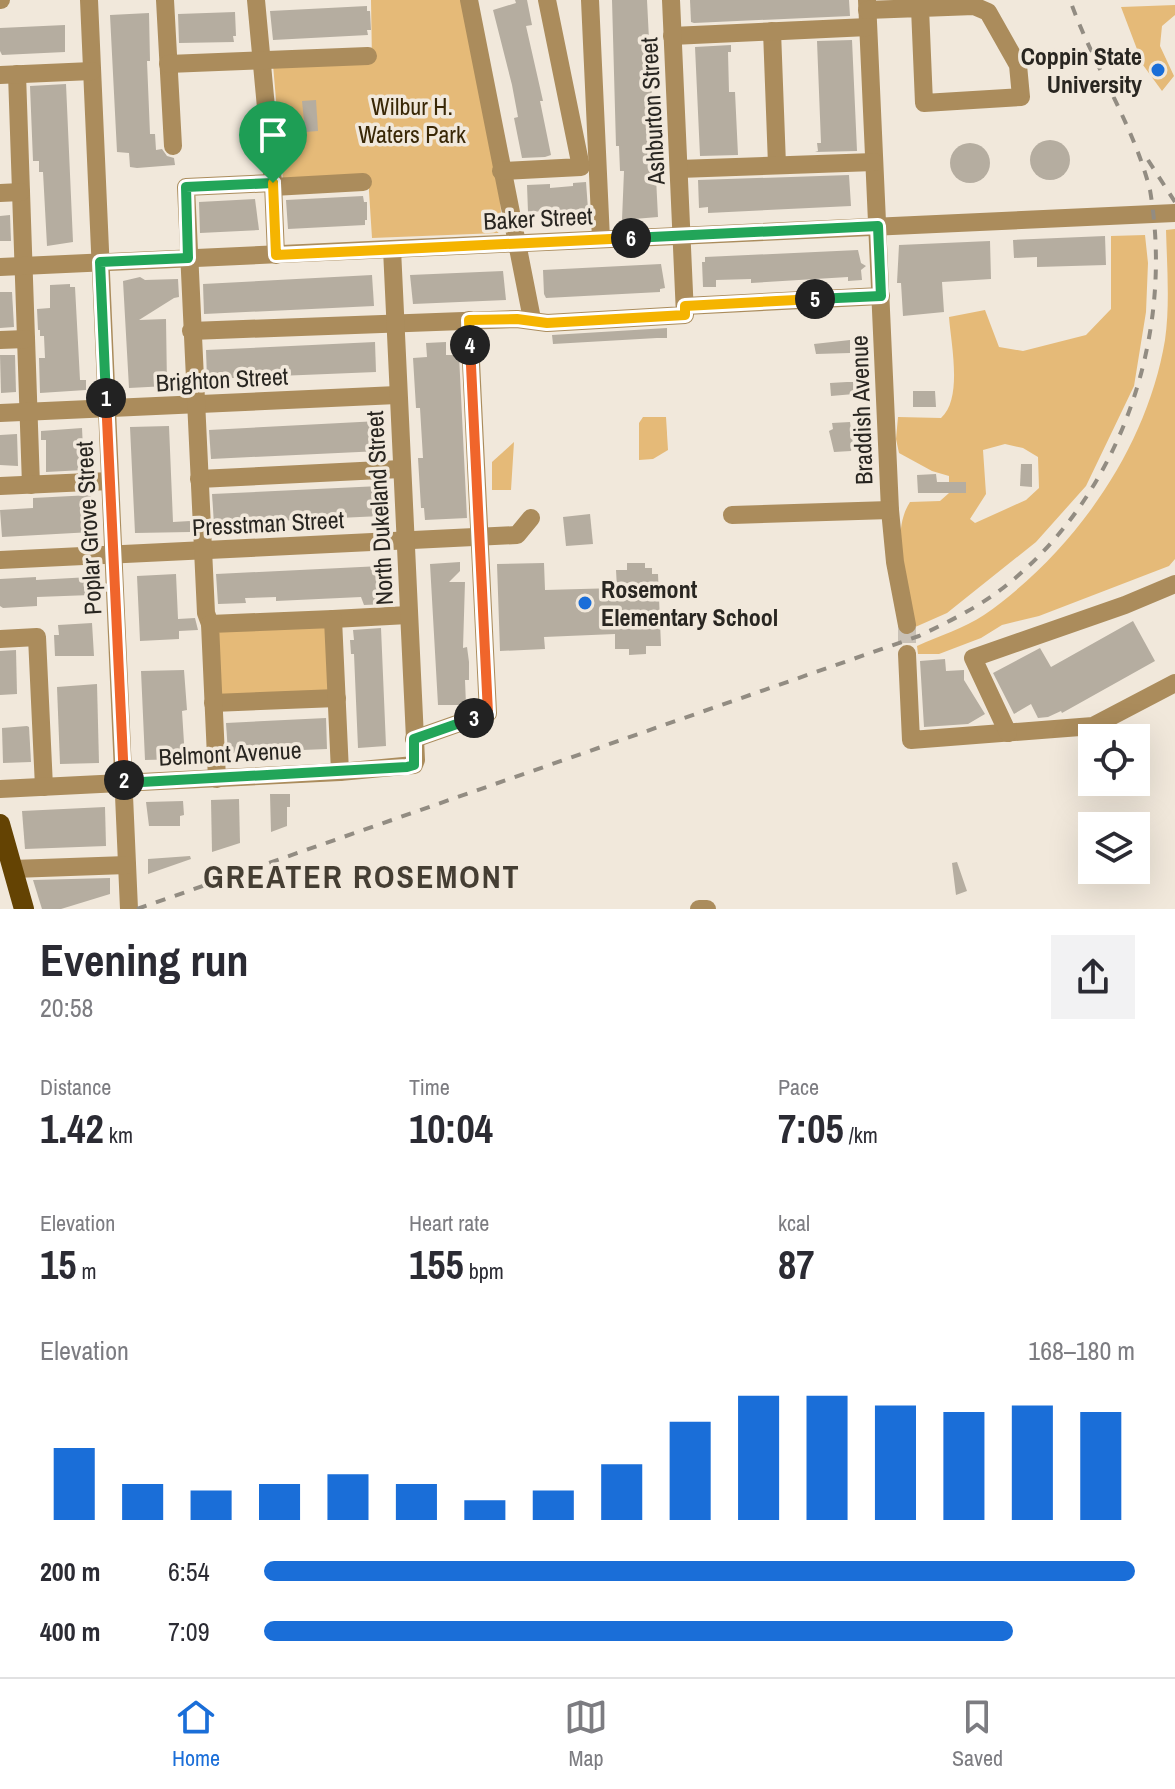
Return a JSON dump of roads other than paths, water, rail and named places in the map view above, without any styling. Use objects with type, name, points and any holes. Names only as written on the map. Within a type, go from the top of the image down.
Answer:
[{"type":"main road","points":[[0,824],[9,876],[24,909]]},
{"type":"street","name":"Poplar Grove Street","points":[[89,0],[129,909]]},
{"type":"street","points":[[165,0],[173,146]]},
{"type":"street","points":[[256,0],[273,185],[276,255]]},
{"type":"street","points":[[469,0],[532,319]]},
{"type":"street","points":[[501,171],[581,167],[547,0]]},
{"type":"street","points":[[590,0],[601,239]]},
{"type":"street","name":"Ashburton Street","points":[[671,0],[685,310]]},
{"type":"street","points":[[672,36],[772,31],[867,12],[920,8],[974,6],[988,12],[1018,65],[1021,97],[924,103],[920,8]]},
{"type":"street","name":"Braddish Avenue","points":[[867,12],[890,510],[895,562],[907,625]]},
{"type":"street","points":[[772,31],[777,165]]},
{"type":"street","points":[[168,64],[368,56]]},
{"type":"street","points":[[31,485],[21,192],[8,75],[92,71]]},
{"type":"street","points":[[679,169],[874,162]]},
{"type":"street","points":[[217,779],[210,624],[206,613],[202,550],[186,187],[363,182]]},
{"type":"street","points":[[0,193],[21,192]]},
{"type":"street","name":"Baker Street","points":[[0,267],[1175,213]]},
{"type":"street","name":"North Dukeland Street","points":[[392,249],[414,765]]},
{"type":"street","points":[[191,331],[469,320],[532,319],[547,323],[881,296]]},
{"type":"street","points":[[414,739],[488,713],[469,320]]},
{"type":"street","points":[[0,340],[26,339]]},
{"type":"street","name":"Brighton Street","points":[[0,413],[397,395]]},
{"type":"street","points":[[199,479],[401,469]]},
{"type":"street","points":[[0,486],[110,481]]},
{"type":"street","points":[[732,515],[890,510]]},
{"type":"street","name":"Presstman Street","points":[[0,560],[517,535],[531,518]]},
{"type":"street","points":[[1008,733],[973,658],[1125,605],[1175,584]]},
{"type":"street","points":[[210,624],[408,615]]},
{"type":"street","points":[[333,619],[340,772]]},
{"type":"street","points":[[0,639],[37,637],[44,787]]},
{"type":"street","points":[[907,654],[911,740],[1093,726],[1175,683]]},
{"type":"street","points":[[213,703],[337,698]]},
{"type":"street","name":"Belmont Avenue","points":[[0,789],[340,772],[414,765]]},
{"type":"street","points":[[9,876],[127,874]]},
{"type":"street","points":[[699,909],[707,909]]},
{"type":"tunnel","points":[[907,625],[907,654]]},
{"type":"railway","points":[[137,909],[919,636],[993,595],[1044,551],[1079,508],[1108,461],[1130,410],[1145,356],[1154,301],[1156,245],[1150,190],[1134,141],[1070,0]]},
{"type":"railway","points":[[1148,160],[1175,202]]},
{"type":"place","name":"Coppin State University","points":[[1158,70]]},
{"type":"place","name":"Rosemont Elementary School","points":[[585,603]]},
{"type":"district","name":"GREATER ROSEMONT","points":[[362,876]]},
{"type":"park label","name":"Wilbur H. Waters Park","points":[[412,120]]}]
